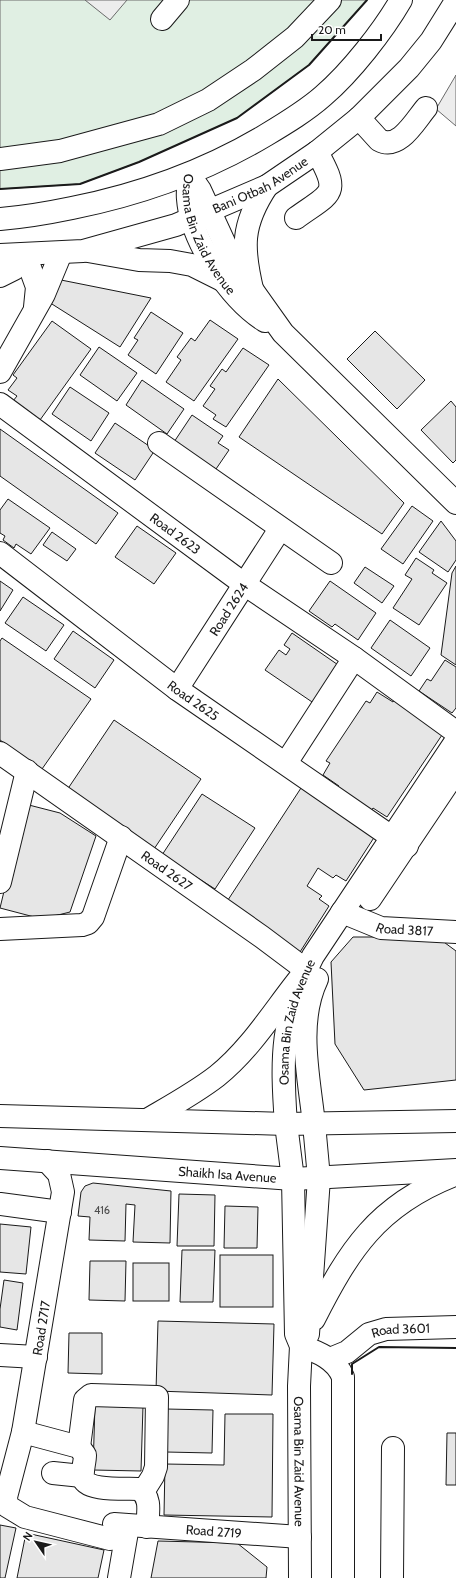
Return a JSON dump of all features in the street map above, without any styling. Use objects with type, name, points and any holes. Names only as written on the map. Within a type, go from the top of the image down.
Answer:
[{"type":"street","points":[[162,19],[178,0]]},
{"type":"street","points":[[0,159],[60,150],[159,124],[208,100],[253,70],[295,37],[330,0]]},
{"type":"street","points":[[0,219],[26,217],[107,201],[160,186],[238,152],[294,118],[323,96],[351,69],[401,0]]},
{"type":"street","name":"Bani Otbah Avenue","points":[[0,254],[61,253],[83,251],[201,215],[267,186],[318,152],[359,118],[409,68],[431,41],[456,2]]},
{"type":"street","points":[[359,118],[379,140],[384,143],[393,143],[400,138],[426,108]]},
{"type":"street","points":[[296,218],[325,198],[331,186],[330,174],[318,152]]},
{"type":"street","name":"Osama Bin Zaid Avenue","points":[[189,174],[188,199],[201,215],[253,293],[283,333],[456,503]]},
{"type":"street","points":[[253,293],[245,254],[246,234],[257,202],[267,186]]},
{"type":"street","name":"Osama Bin Zaid Avenue","points":[[201,215],[208,256],[222,280],[240,302],[283,333]]},
{"type":"street","points":[[83,251],[139,260],[170,261],[192,266],[222,280]]},
{"type":"street","points":[[0,372],[34,312],[51,278],[61,253]]},
{"type":"street","points":[[25,254],[37,287],[34,312]]},
{"type":"street","points":[[0,276],[14,269],[25,254]]},
{"type":"street","name":"Road 2623","points":[[0,404],[244,584],[354,658],[456,732]]},
{"type":"street","points":[[159,443],[280,529],[331,563]]},
{"type":"street","name":"Road 2624","points":[[177,689],[280,529]]},
{"type":"street","name":"Road 2625","points":[[0,553],[177,689],[400,842]]},
{"type":"street","points":[[286,763],[354,658]]},
{"type":"street","name":"Osama Bin Zaid Avenue","points":[[400,842],[456,740]]},
{"type":"street","name":"Road 2627","points":[[0,753],[121,837],[305,971]]},
{"type":"street","points":[[0,882],[27,771]]},
{"type":"street","name":"Osama Bin Zaid Avenue","points":[[305,1337],[296,1334],[293,1179],[286,1124],[283,1078],[283,1052],[286,1028],[293,1002],[305,971],[313,956],[349,915],[400,842],[456,771]]},
{"type":"street","points":[[0,929],[82,925],[88,923],[93,917],[121,837]]},
{"type":"street","name":"Osama Bin Zaid Avenue","points":[[300,1578],[299,1386],[305,1337],[319,1178],[306,1036],[307,1006],[312,990],[349,915]]},
{"type":"street","name":"Road 3817","points":[[349,915],[381,928],[456,932]]},
{"type":"street","points":[[147,1120],[186,1097],[218,1075],[252,1041],[305,971]]},
{"type":"street","points":[[0,1116],[286,1124],[456,1121]]},
{"type":"street","name":"Shaikh Isa Avenue","points":[[0,1158],[293,1179],[456,1170]]},
{"type":"street","name":"Road 2717","points":[[3,1497],[23,1432],[60,1212],[62,1182],[59,1174],[47,1161]]},
{"type":"street","points":[[343,1578],[343,1386],[340,1371],[330,1359],[305,1337],[335,1278],[353,1250],[374,1225],[399,1203],[427,1186],[456,1174]]},
{"type":"street","points":[[0,1204],[60,1212]]},
{"type":"street","name":"Road 3601","points":[[330,1359],[347,1352],[369,1334],[386,1328],[456,1327]]},
{"type":"street","points":[[0,1355],[36,1357]]},
{"type":"street","points":[[79,1447],[84,1404],[85,1400],[91,1395],[157,1397],[156,1467],[153,1476],[143,1492]]},
{"type":"street","points":[[23,1432],[79,1447],[85,1455],[82,1476],[91,1486],[134,1489],[143,1492],[148,1501],[119,1578]]},
{"type":"street","points":[[392,1578],[393,1448]]},
{"type":"street","points":[[54,1473],[82,1476]]},
{"type":"street","name":"Road 2719","points":[[3,1497],[61,1513],[138,1526],[300,1537]]},
{"type":"green space","points":[[0,0],[367,0],[309,65],[237,118],[139,162],[80,184],[0,189]]},
{"type":"shaded area","points":[[85,0],[127,0],[110,20]]},
{"type":"shaded area","points":[[456,75],[456,126],[436,109]]},
{"type":"building","points":[[56,279],[151,298],[120,347],[44,299]]},
{"type":"building","points":[[151,312],[183,333],[156,374],[128,355],[138,340],[134,338]]},
{"type":"building","points":[[210,320],[238,339],[194,401],[166,382],[181,360],[177,357],[191,338],[195,341]]},
{"type":"building","points":[[52,321],[91,349],[40,420],[13,401],[17,396],[8,390],[17,378],[13,375]]},
{"type":"building","points":[[375,331],[425,380],[397,409],[347,359]]},
{"type":"building","points":[[99,347],[137,373],[117,401],[80,375]]},
{"type":"building","points":[[243,348],[269,365],[226,427],[213,419],[216,415],[203,406],[215,389],[210,386],[222,369],[226,372]]},
{"type":"building","points":[[278,379],[404,503],[382,534],[239,437]]},
{"type":"building","points":[[142,380],[184,409],[167,434],[126,405]]},
{"type":"building","points":[[70,387],[109,413],[91,441],[52,414]]},
{"type":"building","points":[[451,401],[456,407],[456,460],[453,463],[421,430]]},
{"type":"building","points":[[192,415],[223,436],[218,443],[229,450],[216,469],[172,445]]},
{"type":"building","points":[[115,423],[155,450],[135,480],[95,453]]},
{"type":"building","points":[[0,429],[118,513],[96,544],[0,476]]},
{"type":"building","points":[[8,499],[50,528],[31,554],[16,544],[14,548],[3,540],[5,536],[0,533],[0,510]]},
{"type":"building","points":[[412,506],[433,521],[403,564],[381,549]]},
{"type":"building","points":[[441,521],[456,541],[456,560],[448,572],[419,552]]},
{"type":"building","points":[[137,526],[176,553],[154,584],[115,557]]},
{"type":"building","points":[[52,532],[76,549],[67,561],[43,545]]},
{"type":"building","points":[[416,558],[434,570],[432,573],[447,583],[419,625],[393,608],[412,579],[405,575]]},
{"type":"building","points":[[456,566],[456,665],[441,655],[452,573]]},
{"type":"building","points":[[365,567],[394,586],[382,603],[354,583]]},
{"type":"building","points":[[0,581],[13,590],[0,611]]},
{"type":"building","points":[[330,581],[376,613],[358,640],[335,624],[332,627],[309,611]]},
{"type":"building","points":[[23,597],[64,625],[46,651],[5,623]]},
{"type":"building","points":[[390,620],[430,648],[411,676],[371,648]]},
{"type":"building","points":[[73,631],[114,660],[95,688],[54,659]]},
{"type":"building","points":[[292,633],[344,669],[318,706],[265,670],[279,650],[286,655],[290,649],[284,645]]},
{"type":"building","points":[[2,638],[91,699],[42,769],[0,740],[0,641]]},
{"type":"building","points":[[445,660],[456,667],[456,708],[452,713],[419,691],[427,679],[431,681]]},
{"type":"building","points":[[377,692],[393,702],[395,699],[432,723],[430,727],[442,735],[387,817],[373,808],[371,811],[337,788],[339,786],[323,775],[330,763],[326,761],[366,701],[370,703]]},
{"type":"building","points":[[114,720],[201,779],[152,852],[65,793]]},
{"type":"building","points":[[301,788],[375,836],[346,881],[336,875],[333,878],[318,868],[307,886],[322,896],[319,899],[329,906],[300,952],[226,903]]},
{"type":"building","points":[[202,794],[255,828],[215,889],[162,855]]},
{"type":"building","points":[[25,804],[60,813],[96,836],[70,912],[42,919],[0,908]]},
{"type":"building","points":[[353,937],[437,937],[456,951],[456,1080],[364,1090],[335,1044],[331,962]]},
{"type":"building","points":[[93,1183],[171,1191],[170,1243],[133,1242],[135,1205],[126,1204],[125,1241],[89,1240],[90,1217],[78,1216],[81,1192],[85,1186]]},
{"type":"building","points":[[179,1194],[215,1195],[214,1246],[177,1246]]},
{"type":"building","points":[[225,1206],[258,1207],[257,1248],[224,1248]]},
{"type":"building","points":[[0,1224],[31,1227],[26,1274],[0,1272]]},
{"type":"building","points":[[182,1250],[215,1250],[213,1302],[180,1302]]},
{"type":"building","points":[[220,1255],[273,1255],[273,1307],[220,1307]]},
{"type":"building","points":[[90,1261],[126,1261],[125,1301],[89,1300]]},
{"type":"building","points":[[133,1263],[169,1263],[169,1301],[133,1301]]},
{"type":"building","points":[[4,1280],[23,1283],[17,1330],[0,1327],[0,1309]]},
{"type":"building","points":[[158,1321],[274,1324],[272,1395],[156,1391]]},
{"type":"building","points":[[69,1333],[102,1333],[102,1374],[68,1373]]},
{"type":"building","points":[[95,1404],[143,1406],[141,1471],[93,1470]]},
{"type":"building","points":[[166,1409],[213,1410],[212,1453],[166,1452]]},
{"type":"building","points":[[225,1414],[273,1414],[272,1517],[164,1515],[165,1464],[224,1465]]},
{"type":"building","points":[[447,1433],[456,1433],[456,1485],[446,1485]]},
{"type":"building","points":[[0,1525],[16,1528],[5,1578],[0,1578]]},
{"type":"building","points":[[26,1533],[104,1550],[98,1578],[17,1578]]},
{"type":"building","points":[[158,1541],[237,1543],[267,1567],[266,1578],[151,1578]]},
{"type":"wall","points":[[0,189],[80,184],[139,162],[237,118],[309,65],[367,0]]},
{"type":"wall","points":[[352,1374],[352,1364],[379,1347],[456,1348]]}]
